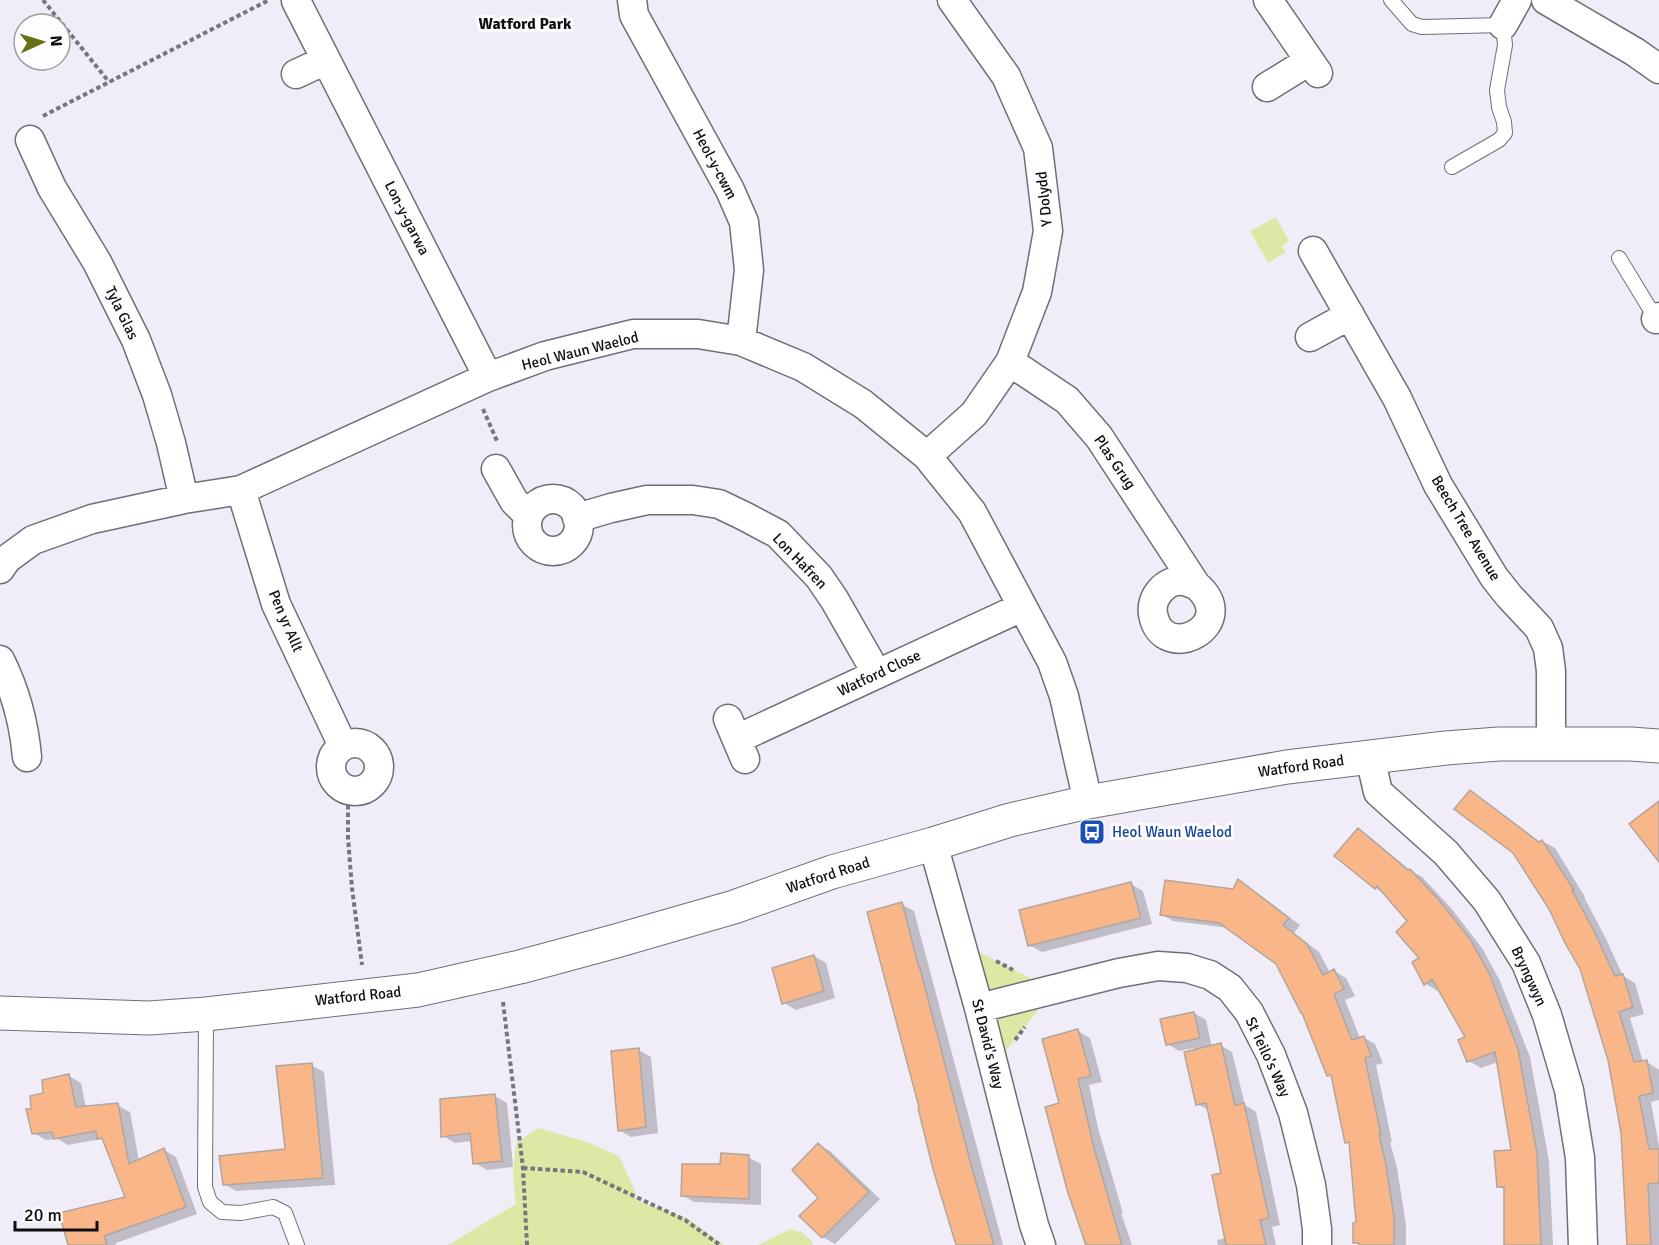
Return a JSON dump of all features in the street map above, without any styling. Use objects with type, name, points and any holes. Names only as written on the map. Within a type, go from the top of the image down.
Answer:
[{"type":"street","name":"Heol-y-cwm","points":[[632,0],[634,15],[730,190],[744,222],[749,270],[741,342]]},
{"type":"street","name":"Y Dolydd","points":[[927,456],[974,414],[1010,362],[1037,292],[1048,231],[1038,148],[1006,76],[952,0]]},
{"type":"street","points":[[1266,87],[1313,67],[1268,0]]},
{"type":"street","points":[[1503,25],[1517,0]]},
{"type":"street","points":[[1546,0],[1635,52],[1659,69]]},
{"type":"street","name":"Lon-y-garwa","points":[[282,1],[326,60],[480,380]]},
{"type":"street","points":[[296,74],[326,60]]},
{"type":"street","name":"Tyla Glas","points":[[30,140],[52,188],[97,262],[136,340],[157,395],[184,499]]},
{"type":"street","name":"Beech Tree Avenue","points":[[1313,251],[1397,398],[1438,484],[1488,568],[1509,596],[1539,628],[1548,648],[1551,671],[1551,744]]},
{"type":"street","points":[[1310,337],[1350,315]]},
{"type":"street","name":"Heol Waun Waelod","points":[[0,569],[7,560],[33,540],[92,519],[184,499],[241,490],[480,380],[545,356],[633,334],[698,334],[741,342],[803,367],[863,404],[927,456],[972,512],[1052,662],[1064,696],[1088,802]]},
{"type":"street","name":"Plas Grug","points":[[1010,362],[1067,400],[1099,437],[1196,585]]},
{"type":"street","points":[[496,469],[514,501],[528,515]]},
{"type":"street","name":"Pen yr Allt","points":[[241,490],[276,604],[344,746]]},
{"type":"street","points":[[553,499],[563,501],[571,507],[577,518],[579,523],[577,533],[566,547],[556,551],[546,550],[536,545],[529,537],[528,515],[543,501],[553,499]]},
{"type":"street","name":"Lon Hafren","points":[[577,518],[647,500],[693,500],[719,504],[744,516],[778,534],[819,577],[834,598],[877,674]]},
{"type":"street","name":"Watford Close","points":[[737,739],[1022,607]]},
{"type":"street","points":[[0,660],[16,697],[27,757]]},
{"type":"street","points":[[351,743],[359,743],[372,751],[379,764],[378,772],[375,779],[364,789],[348,790],[335,781],[331,765],[337,751],[351,743]]},
{"type":"street","name":"Watford Road","points":[[0,1013],[149,1018],[206,1014],[418,990],[499,972],[616,941],[734,907],[832,872],[1010,820],[1088,802],[1287,767],[1457,747],[1499,744],[1659,746]]},
{"type":"street","name":"Bryngwyn","points":[[1370,757],[1378,792],[1446,853],[1487,901],[1526,963],[1547,1015],[1569,1090],[1581,1158],[1583,1245]]},
{"type":"street","name":"St David's Way","points":[[933,844],[1041,1245]]},
{"type":"street","name":"St Teilo's Way","points":[[979,1008],[1119,973],[1158,966],[1188,968],[1210,975],[1230,988],[1249,1012],[1271,1055],[1293,1113],[1311,1185],[1317,1245]]},
{"type":"lane","points":[[1391,0],[1413,24],[1422,27],[1503,25],[1505,45],[1497,90],[1505,133],[1498,140],[1452,167]]},
{"type":"lane","points":[[1619,258],[1658,320]]},
{"type":"lane","points":[[206,1014],[205,1187],[210,1202],[222,1212],[241,1213],[273,1207],[285,1213],[297,1245]]},
{"type":"path","points":[[43,0],[110,82]]},
{"type":"path","points":[[30,140],[39,118],[282,1]]},
{"type":"path","points":[[480,380],[502,453],[496,469]]},
{"type":"path","points":[[348,790],[351,888],[366,995]]},
{"type":"path","points":[[499,972],[523,1168],[527,1245]]},
{"type":"path","points":[[523,1168],[583,1172],[685,1220],[720,1245]]},
{"type":"green space","points":[[1276,217],[1289,241],[1282,246],[1286,252],[1268,263],[1250,231]]},
{"type":"green space","points":[[961,943],[1054,990],[994,1066]]},
{"type":"green space","points":[[538,1128],[587,1142],[619,1156],[635,1191],[636,1200],[687,1218],[724,1245],[448,1245],[516,1204],[513,1175],[516,1143]]},
{"type":"green space","points":[[791,1229],[803,1233],[813,1243],[812,1245],[758,1245]]},
{"type":"building","points":[[1470,790],[1539,842],[1542,840],[1574,890],[1572,890],[1615,976],[1623,974],[1633,1007],[1619,1012],[1634,1062],[1647,1060],[1653,1093],[1639,1096],[1649,1149],[1659,1149],[1659,1183],[1648,1184],[1651,1245],[1627,1245],[1621,1133],[1608,1060],[1580,969],[1549,909],[1513,853],[1454,809]]},
{"type":"building","points":[[1659,801],[1659,862],[1629,824]]},
{"type":"building","points":[[1358,828],[1408,870],[1410,869],[1439,900],[1470,939],[1489,973],[1518,1049],[1537,1153],[1541,1245],[1504,1245],[1504,1187],[1497,1187],[1494,1151],[1511,1150],[1495,1052],[1467,1062],[1458,1040],[1465,1037],[1432,979],[1424,985],[1412,962],[1419,958],[1396,932],[1407,921],[1377,886],[1375,889],[1334,856]]},
{"type":"building","points":[[1238,879],[1289,918],[1283,925],[1307,944],[1323,975],[1334,969],[1344,989],[1334,994],[1352,1040],[1364,1036],[1371,1056],[1365,1058],[1381,1135],[1379,1135],[1394,1217],[1394,1245],[1353,1243],[1353,1223],[1356,1222],[1349,1142],[1345,1143],[1331,1075],[1327,1076],[1302,1013],[1276,964],[1219,923],[1160,915],[1165,880],[1233,889]]},
{"type":"building","points":[[1131,882],[1141,918],[1028,946],[1019,910]]},
{"type":"building","points":[[902,902],[994,1245],[956,1245],[933,1169],[919,1107],[867,912]]},
{"type":"building","points":[[814,955],[824,991],[782,1004],[772,968]]},
{"type":"building","points":[[1194,1012],[1200,1038],[1166,1045],[1160,1019]]},
{"type":"building","points":[[1078,1029],[1091,1076],[1078,1079],[1094,1148],[1122,1245],[1086,1245],[1068,1193],[1045,1107],[1059,1103],[1042,1039]]},
{"type":"building","points":[[1221,1043],[1235,1105],[1244,1103],[1269,1218],[1260,1220],[1266,1245],[1226,1245],[1212,1175],[1221,1173],[1214,1139],[1206,1103],[1196,1105],[1184,1052]]},
{"type":"building","points":[[639,1048],[646,1127],[618,1131],[611,1051]]},
{"type":"building","points":[[312,1063],[323,1178],[223,1185],[219,1156],[285,1149],[276,1066]]},
{"type":"building","points":[[69,1074],[76,1107],[118,1103],[129,1164],[164,1148],[186,1207],[104,1236],[107,1245],[68,1245],[59,1213],[125,1197],[102,1138],[97,1139],[96,1131],[54,1139],[52,1132],[32,1134],[26,1109],[31,1109],[30,1096],[43,1093],[42,1080]]},
{"type":"building","points":[[495,1094],[502,1161],[473,1164],[470,1133],[441,1137],[440,1099]]},
{"type":"building","points":[[818,1143],[869,1192],[822,1238],[799,1216],[818,1198],[792,1170]]},
{"type":"building","points":[[721,1153],[749,1155],[749,1199],[681,1196],[682,1164],[720,1164]]},
{"type":"place","name":"Heol Waun Waelod","points":[[1092,832]]},
{"type":"district","name":"Watford Park","points":[[525,24]]}]
